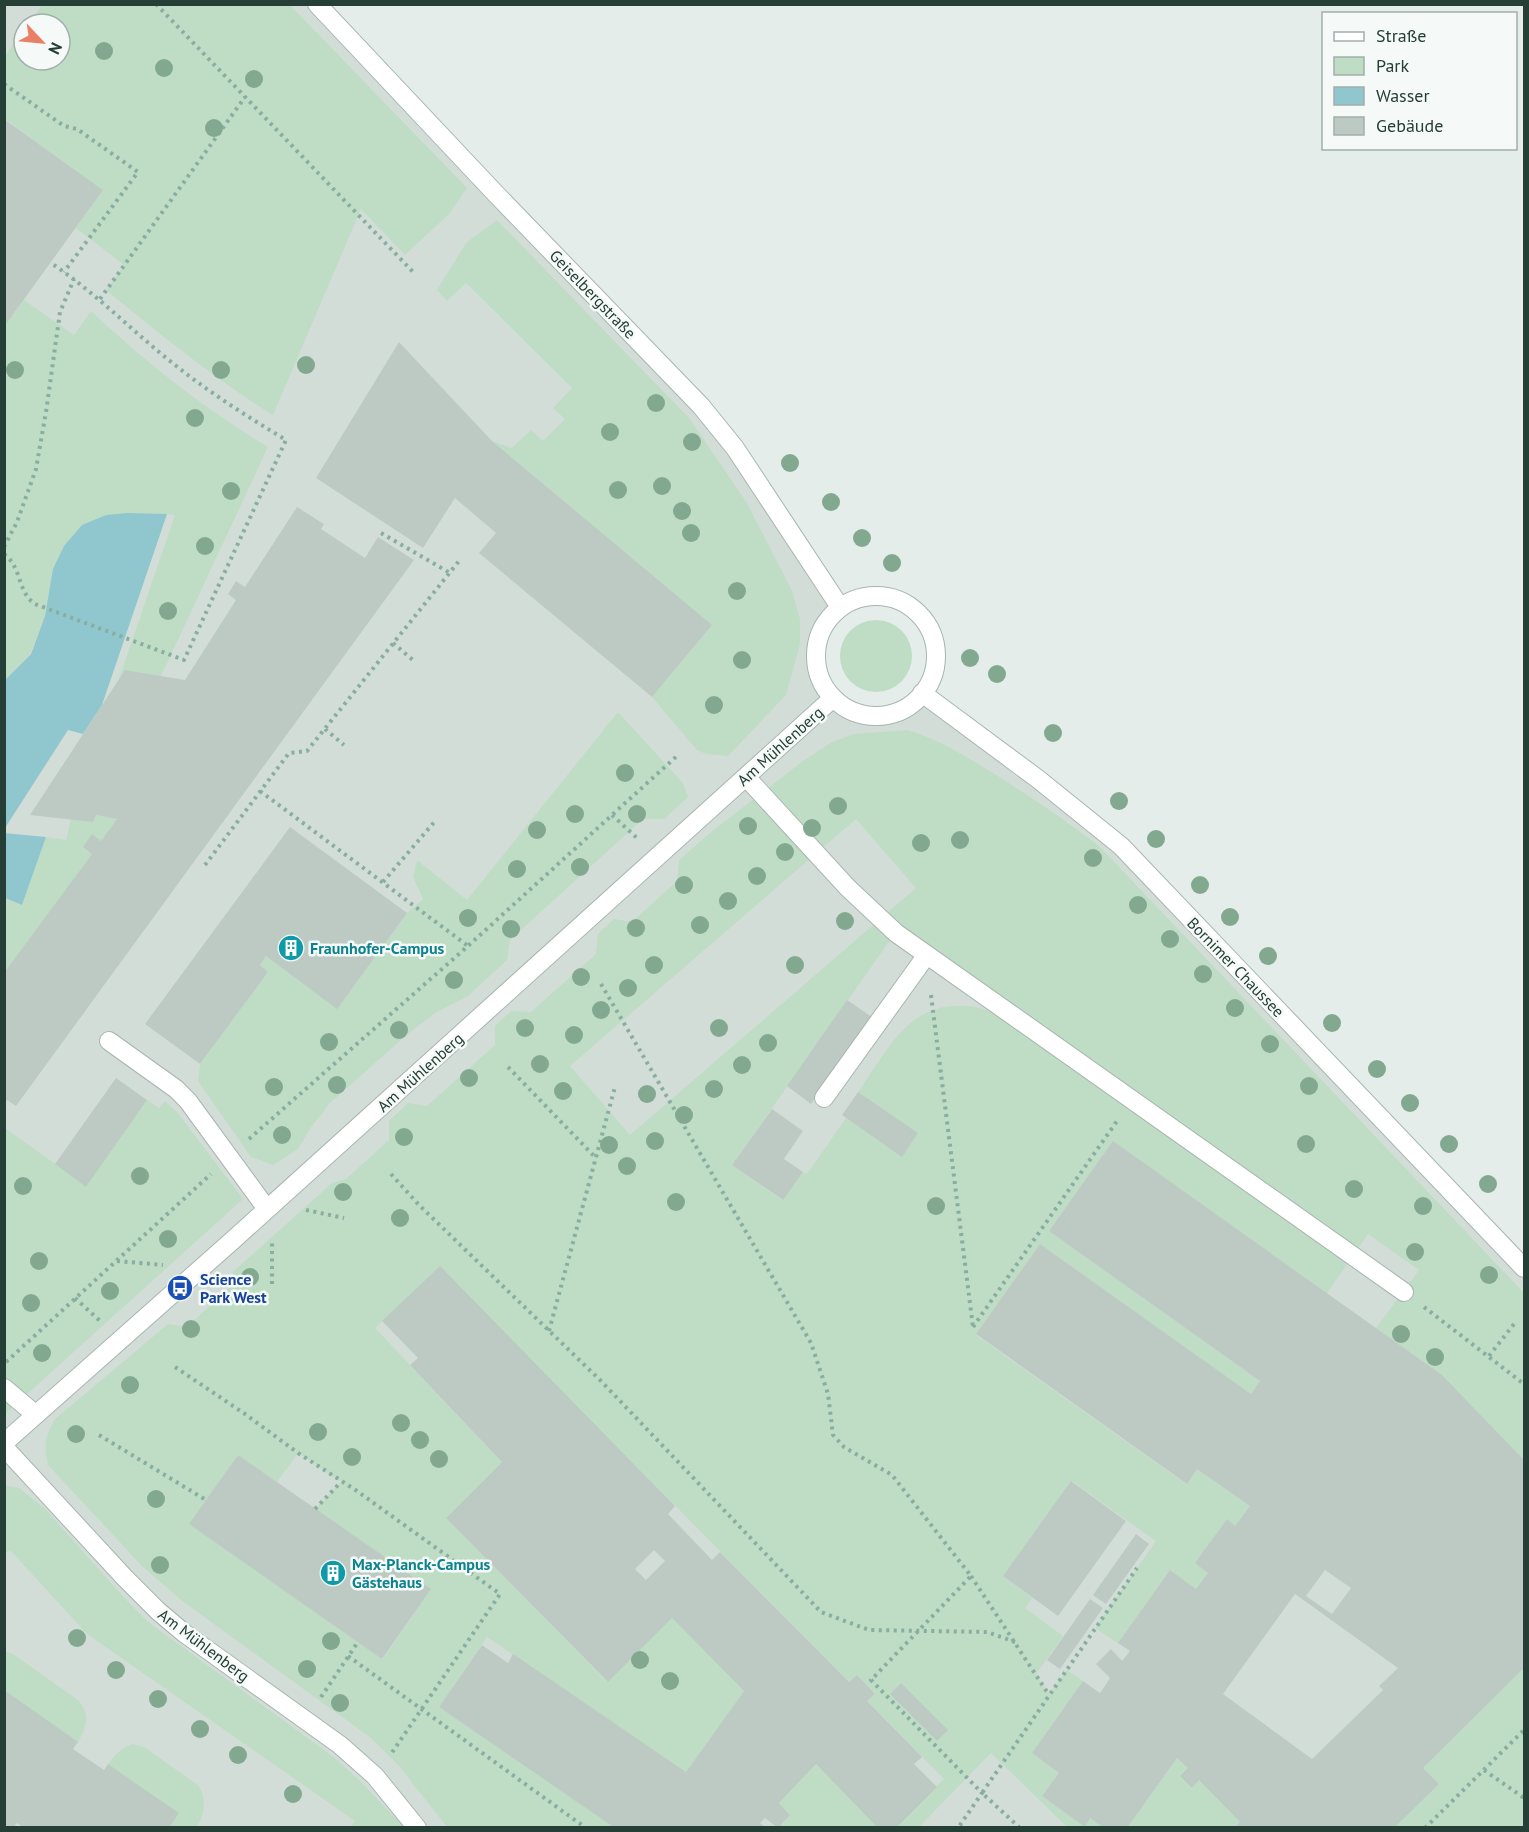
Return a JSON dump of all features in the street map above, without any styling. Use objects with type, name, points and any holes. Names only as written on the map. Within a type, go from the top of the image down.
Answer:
[{"type":"street","name":"Geiselbergstraße","points":[[317,4],[495,193],[701,406],[735,448],[840,607]]},
{"type":"street","points":[[876,596],[895,599],[912,607],[925,621],[933,639],[936,657],[932,676],[922,693],[902,710],[877,715],[862,714],[848,709],[833,698],[820,677],[816,650],[819,636],[831,615],[857,598],[876,596]]},
{"type":"street","name":"Bornimer Chaussee","points":[[922,693],[1038,779],[1120,846],[1524,1268]]},
{"type":"street","name":"Am Mühlenberg","points":[[417,1827],[375,1776],[340,1745],[184,1633],[158,1611],[124,1577],[4,1445],[833,698]]},
{"type":"street","points":[[746,777],[848,888],[896,933],[1404,1292]]},
{"type":"street","points":[[824,1098],[926,956]]},
{"type":"street","points":[[109,1041],[176,1089],[188,1101],[267,1209]]},
{"type":"street","points":[[4,1388],[36,1415]]},
{"type":"path","points":[[156,4],[414,273]]},
{"type":"path","points":[[4,84],[64,126],[77,129],[138,172],[64,272]]},
{"type":"path","points":[[100,299],[245,97]]},
{"type":"path","points":[[4,554],[14,564],[28,600],[46,609],[184,660],[286,440],[238,410],[175,365],[100,299],[51,263]]},
{"type":"path","points":[[4,548],[17,522],[36,469],[60,312],[74,279]]},
{"type":"path","points":[[381,533],[450,573]]},
{"type":"path","points":[[205,865],[289,753],[307,751],[459,561]]},
{"type":"path","points":[[393,643],[414,661]]},
{"type":"path","points":[[325,729],[344,745]]},
{"type":"path","points":[[4,1363],[678,755]]},
{"type":"path","points":[[260,791],[468,946]]},
{"type":"path","points":[[612,814],[657,857]]},
{"type":"path","points":[[383,882],[436,820]]},
{"type":"path","points":[[926,956],[973,1327],[1132,1100]]},
{"type":"path","points":[[601,984],[811,1343],[828,1394],[833,1435],[844,1447],[892,1474],[970,1576],[1049,1695]]},
{"type":"path","points":[[508,1067],[595,1158]]},
{"type":"path","points":[[549,1331],[615,1087]]},
{"type":"path","points":[[390,1174],[419,1205],[601,1381],[821,1612],[868,1630],[987,1632],[1015,1642]]},
{"type":"path","points":[[297,1208],[344,1218]]},
{"type":"path","points":[[272,1242],[272,1284]]},
{"type":"path","points":[[116,1261],[171,1266]]},
{"type":"path","points":[[1404,1292],[1524,1384]]},
{"type":"path","points":[[75,1298],[120,1340]]},
{"type":"path","points":[[1490,1356],[1514,1324]]},
{"type":"path","points":[[175,1367],[357,1491],[500,1594],[375,1776]]},
{"type":"path","points":[[99,1435],[206,1500]]},
{"type":"path","points":[[315,1509],[341,1482]]},
{"type":"path","points":[[957,1827],[1137,1568]]},
{"type":"path","points":[[970,1576],[871,1680],[982,1793],[1020,1827]]},
{"type":"path","points":[[305,1720],[358,1642]]},
{"type":"path","points":[[348,1656],[586,1827]]},
{"type":"path","points":[[1425,1827],[1524,1730]]},
{"type":"path","points":[[1484,1770],[1524,1798]]},
{"type":"shaded area","points":[[5,5],[317,5],[701,406],[840,607],[825,625],[816,650],[820,677],[833,698],[848,709],[862,714],[877,715],[902,710],[922,693],[1121,846],[1524,1268],[1524,1827],[5,1828]]},
{"type":"green space","points":[[42,5],[290,5],[467,188],[449,214],[405,255],[361,209],[273,415],[208,371],[106,290],[124,265],[76,228],[103,190],[5,119],[5,56],[12,46],[12,72],[72,72],[72,12],[37,12]]},
{"type":"green space","points":[[497,220],[689,418],[747,503],[792,591],[800,619],[800,644],[786,695],[728,756],[706,754],[697,750],[652,697],[712,625],[492,441],[512,448],[531,430],[543,441],[565,419],[553,408],[572,388],[466,283],[447,301],[437,290],[466,243]]},
{"type":"green space","points":[[24,300],[74,335],[91,311],[176,384],[221,417],[268,447],[161,676],[125,670],[119,679],[175,515],[167,514],[46,609],[30,654],[5,680],[4,327]]},
{"type":"green space","points":[[876,620],[890,623],[902,630],[909,642],[912,656],[909,670],[902,682],[890,689],[876,692],[862,689],[850,682],[843,670],[840,656],[843,642],[850,630],[862,623]]},
{"type":"green space","points":[[618,712],[683,783],[688,797],[664,819],[643,819],[510,940],[507,960],[468,996],[435,1013],[409,1033],[330,1103],[311,1127],[298,1149],[273,1165],[251,1157],[198,1081],[200,1064],[268,972],[260,965],[266,956],[337,1008],[407,913],[423,899],[413,877],[417,860],[467,900]]},
{"type":"green space","points":[[907,730],[941,743],[1006,782],[1099,846],[1524,1293],[1524,1460],[1442,1375],[1376,1328],[1419,1270],[1368,1234],[1327,1293],[1113,1142],[1049,1231],[1260,1381],[1251,1394],[1040,1244],[976,1335],[1186,1484],[1197,1469],[1250,1506],[1235,1526],[1226,1520],[1196,1563],[1208,1573],[1196,1589],[1170,1570],[1118,1643],[1095,1628],[1156,1541],[1072,1481],[1003,1576],[1032,1598],[1025,1608],[1063,1636],[1036,1674],[1049,1694],[1067,1670],[1083,1681],[1032,1753],[1059,1773],[1042,1796],[1084,1826],[1090,1818],[1104,1827],[1067,1827],[991,1753],[919,1827],[896,1827],[944,1779],[867,1701],[875,1694],[857,1675],[849,1682],[440,1267],[375,1328],[502,1462],[446,1518],[607,1682],[672,1618],[744,1691],[686,1772],[487,1637],[439,1707],[615,1827],[447,1827],[399,1766],[371,1738],[181,1600],[142,1566],[48,1465],[45,1446],[47,1436],[55,1419],[168,1324],[187,1327],[230,1287],[233,1272],[332,1183],[346,1179],[389,1140],[389,1121],[408,1103],[427,1106],[495,1045],[495,1026],[511,1011],[531,1012],[596,954],[598,934],[614,919],[632,922],[677,881],[679,860],[711,832],[803,761],[832,742],[854,734]],"holes":[[[856,819],[916,888],[630,1135],[570,1066]],[[895,933],[1020,1023],[982,1008],[953,1006],[934,1010],[918,1017],[892,1042],[858,1092],[918,1133],[902,1156],[846,1118],[807,1174],[803,1172],[782,1200],[732,1165]],[[298,1453],[341,1482],[315,1509],[431,1589],[383,1659],[190,1524],[238,1455],[277,1482]]]},
{"type":"green space","points":[[96,815],[117,819],[101,841],[92,835],[83,847],[92,854],[5,973],[5,898],[22,905],[46,837],[66,840],[71,819],[92,822]]},
{"type":"green space","points":[[147,1100],[159,1108],[165,1101],[177,1112],[243,1199],[5,1414],[5,1128],[86,1186]]},
{"type":"green space","points":[[5,1485],[19,1488],[45,1509],[148,1622],[335,1758],[404,1827],[351,1827],[355,1821],[87,1634],[10,1550],[5,1554]]},
{"type":"green space","points":[[5,1651],[13,1654],[78,1700],[85,1711],[86,1721],[78,1742],[5,1696]]},
{"type":"green space","points":[[1524,1668],[1524,1827],[1394,1828],[1438,1784],[1423,1768]]},
{"type":"green space","points":[[133,1744],[144,1747],[198,1785],[203,1795],[204,1806],[197,1827],[169,1827],[179,1813],[108,1764],[122,1749]]},
{"type":"green space","points":[[1177,1758],[1188,1768],[1192,1788],[1199,1780],[1240,1822],[1234,1828],[1127,1828]]},
{"type":"green space","points":[[816,1764],[878,1827],[778,1828],[790,1815],[779,1803]]},
{"type":"water","points":[[167,514],[102,705],[83,734],[68,730],[5,828],[5,680],[31,654],[45,616],[53,569],[64,546],[82,525],[106,515]]},
{"type":"water","points":[[4,833],[46,837],[22,905],[5,898]]},
{"type":"building","points":[[4,119],[103,190],[4,327]]},
{"type":"building","points":[[399,342],[492,441],[712,625],[652,697],[479,553],[496,533],[455,498],[423,548],[316,478]]},
{"type":"building","points":[[297,507],[324,524],[321,529],[365,558],[378,537],[414,560],[16,1106],[7,1100],[4,1103],[4,973],[92,854],[83,847],[92,834],[101,841],[117,819],[96,815],[93,822],[30,815],[125,670],[185,680],[236,600],[228,594],[236,581],[245,587]]},
{"type":"building","name":"Fraunhofer-Campus","points":[[290,827],[407,913],[337,1009],[266,956],[260,965],[268,972],[200,1064],[145,1024]]},
{"type":"building","points":[[847,1000],[872,1017],[811,1104],[787,1086]]},
{"type":"building","points":[[116,1078],[147,1100],[86,1187],[55,1164]]},
{"type":"building","points":[[858,1092],[918,1133],[902,1157],[842,1115]]},
{"type":"building","points":[[772,1109],[803,1131],[784,1159],[803,1172],[783,1200],[732,1165]]},
{"type":"building","points":[[1113,1141],[1442,1375],[1524,1460],[1524,1668],[1423,1768],[1439,1784],[1394,1828],[1234,1828],[1240,1822],[1199,1780],[1192,1788],[1180,1776],[1188,1768],[1177,1758],[1127,1828],[1104,1828],[1090,1818],[1085,1827],[1042,1796],[1059,1773],[1032,1753],[1083,1681],[1100,1693],[1110,1678],[1096,1664],[1111,1649],[1122,1661],[1130,1651],[1118,1643],[1170,1570],[1196,1589],[1208,1573],[1195,1563],[1227,1519],[1235,1526],[1250,1506],[1197,1469],[1187,1484],[976,1334],[1040,1244],[1251,1394],[1260,1381],[1049,1231]],"holes":[[[1325,1570],[1351,1588],[1332,1614],[1306,1596]],[[1295,1594],[1398,1668],[1379,1686],[1383,1690],[1312,1759],[1223,1694]]]},
{"type":"building","points":[[440,1266],[675,1506],[668,1514],[712,1560],[720,1552],[849,1682],[857,1675],[875,1694],[867,1701],[922,1757],[914,1764],[937,1787],[896,1828],[878,1828],[816,1764],[779,1803],[790,1815],[778,1828],[765,1818],[760,1823],[766,1828],[615,1828],[439,1707],[482,1645],[508,1663],[513,1654],[686,1772],[744,1691],[672,1618],[608,1682],[446,1518],[502,1462],[410,1365],[418,1358],[382,1321]],"holes":[[[654,1550],[665,1561],[646,1580],[635,1569]]]},
{"type":"building","name":"Max-Planck-Campus Gästehaus","points":[[238,1455],[431,1589],[382,1659],[189,1524]]},
{"type":"building","points":[[1071,1481],[1126,1521],[1058,1616],[1003,1576]]},
{"type":"building","points":[[1136,1534],[1149,1544],[1106,1604],[1093,1595]]},
{"type":"building","points":[[1090,1599],[1103,1608],[1060,1669],[1047,1660]]},
{"type":"building","points":[[901,1683],[948,1730],[937,1741],[890,1694]]},
{"type":"building","points":[[7,1692],[78,1742],[73,1749],[104,1770],[108,1764],[179,1813],[169,1828],[24,1828],[17,1823],[13,1828],[4,1828],[4,1696]]},
{"type":"place","name":"Fraunhofer-Campus","points":[[291,948]]},
{"type":"place","name":"Science Park West","points":[[180,1288]]},
{"type":"place","name":"Max-Planck-Campus Gästehaus","points":[[333,1573]]}]
